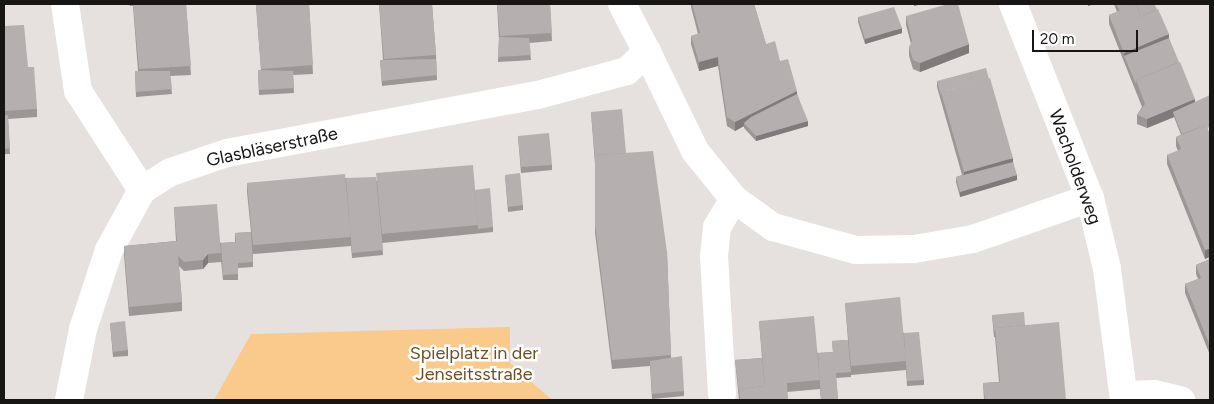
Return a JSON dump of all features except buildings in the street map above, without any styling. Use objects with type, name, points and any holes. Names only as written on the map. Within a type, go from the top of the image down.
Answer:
[{"type":"street","points":[[65,4],[78,91],[142,190]]},
{"type":"street","points":[[622,4],[695,151],[734,199],[773,227],[856,250],[914,249],[973,239],[1090,198]]},
{"type":"street","name":"Wacholderweg","points":[[1013,4],[1090,198],[1108,269],[1124,398],[1154,394],[1181,400]]},
{"type":"street","name":"Glasbläserstraße","points":[[69,400],[83,329],[108,250],[142,190],[171,172],[228,153],[538,96],[627,70],[647,52]]},
{"type":"street","points":[[722,394],[714,256],[717,227],[734,199]]},
{"type":"green space","name":"Spielplatz in der Jenseitsstraße","points":[[510,327],[510,363],[552,400],[214,400],[251,334]]}]
